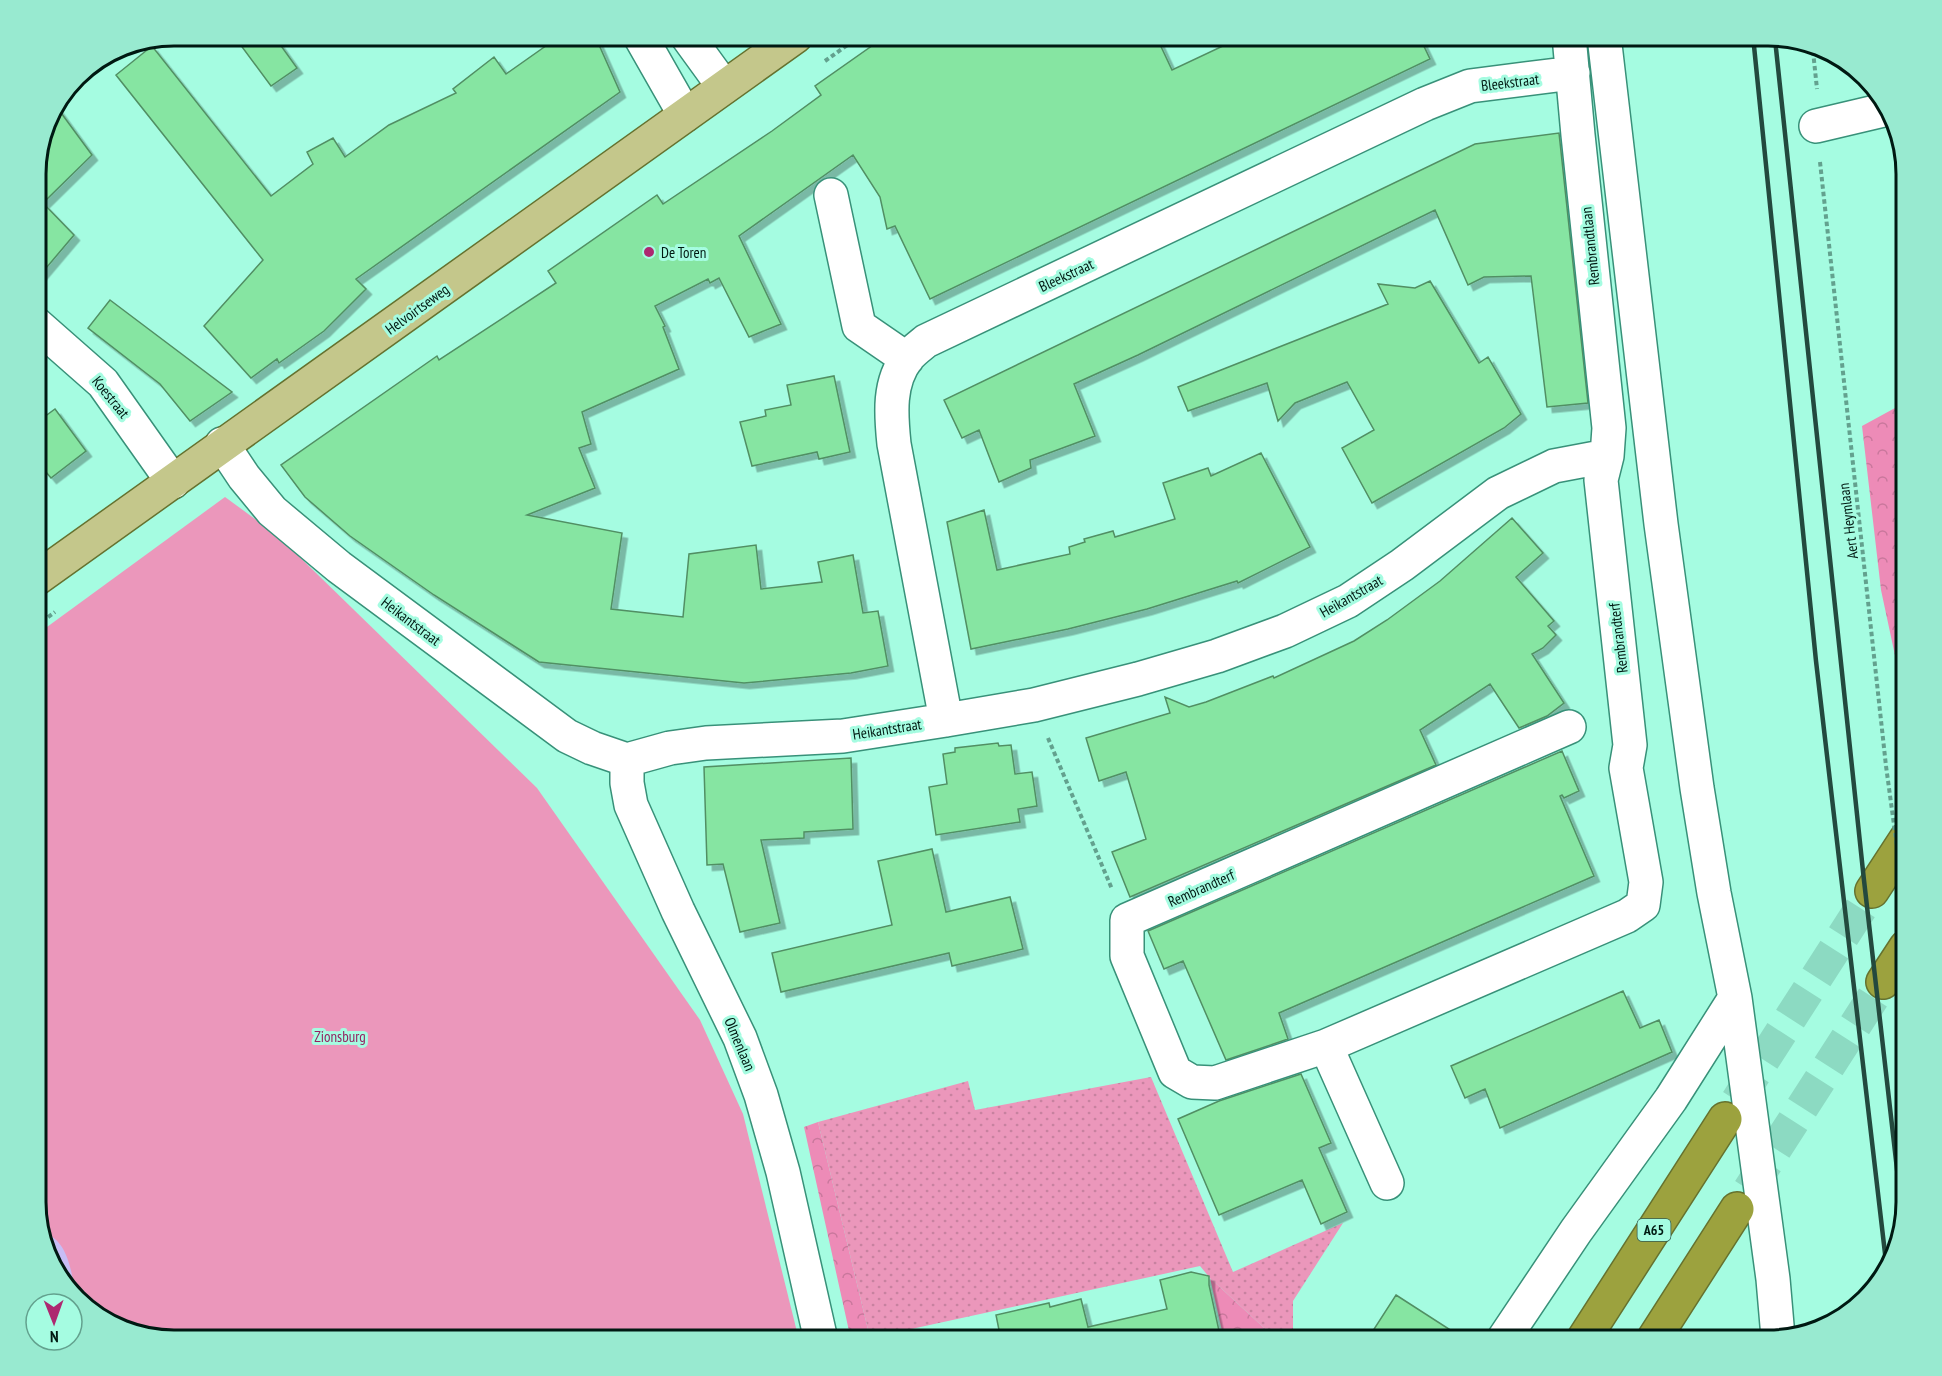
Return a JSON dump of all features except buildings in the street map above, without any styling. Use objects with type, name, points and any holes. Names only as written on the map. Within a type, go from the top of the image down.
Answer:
[{"type":"highway","points":[[1872,891],[1896,854]]},
{"type":"highway","points":[[1883,982],[1896,962]]},
{"type":"highway","name":"A65","points":[[1589,1330],[1725,1119]]},
{"type":"highway","points":[[1659,1330],[1737,1209]]},
{"type":"main road","name":"Helvoirtseweg","points":[[47,571],[781,47]]},
{"type":"street","name":"Rembrandtlaan","points":[[1570,46],[1610,428],[1607,456]]},
{"type":"street","points":[[1605,46],[1661,524],[1714,893],[1735,998],[1773,1279],[1777,1329]]},
{"type":"street","points":[[646,47],[685,115]]},
{"type":"street","points":[[695,47],[724,87]]},
{"type":"street","name":"Bleekstraat","points":[[946,720],[894,444],[891,411],[894,385],[907,358],[926,341],[1425,104],[1470,86],[1573,73]]},
{"type":"street","points":[[1816,126],[1878,111]]},
{"type":"street","points":[[831,195],[859,327],[907,358]]},
{"type":"street","name":"Koestraat","points":[[47,334],[103,383],[173,482]]},
{"type":"street","name":"Heikantstraat","points":[[222,444],[244,477],[272,511],[339,567],[567,736],[592,748],[627,760],[670,748],[706,742],[843,736],[1034,705],[1217,656],[1285,631],[1347,601],[1402,566],[1498,493],[1554,466],[1607,456]]},
{"type":"street","name":"Rembrandterf","points":[[1569,727],[1127,920],[1127,956],[1175,1072],[1192,1082],[1215,1083],[1326,1046],[1627,916],[1642,905],[1646,882],[1626,768],[1630,745],[1600,480],[1607,456]]},
{"type":"street","name":"Olmenlaan","points":[[627,760],[627,783],[631,805],[678,911],[740,1038],[761,1095],[783,1172],[819,1330]]},
{"type":"street","points":[[1510,1330],[1576,1230],[1671,1099],[1735,998]]},
{"type":"street","points":[[1326,1046],[1387,1183]]},
{"type":"path","name":"Aert Heymlaan","points":[[1816,126],[1896,840]]},
{"type":"path","points":[[1034,705],[1098,860],[1127,920]]},
{"type":"green space","points":[[1896,407],[1896,660],[1881,590],[1862,426]]},
{"type":"green space","name":"Zionsburg","points":[[225,497],[277,535],[537,788],[700,1020],[743,1114],[797,1330],[175,1330],[150,1327],[126,1320],[111,1312],[78,1286],[56,1250],[47,1210],[47,627]]},
{"type":"green space","points":[[1151,1077],[1233,1272],[1343,1223],[1293,1301],[1293,1330],[1266,1330],[1200,1266],[907,1330],[868,1330],[818,1122],[968,1081],[975,1110]]},
{"type":"green space","points":[[818,1122],[868,1330],[849,1330],[804,1127]]},
{"type":"green space","points":[[1210,1278],[1266,1330],[1222,1330]]},
{"type":"shaded area","points":[[52,1236],[64,1250],[72,1278],[56,1250]]},
{"type":"tunnel","points":[[1737,1101],[1872,891]]},
{"type":"tunnel","points":[[1749,1190],[1883,982]]},
{"type":"railway","points":[[1754,46],[1816,661],[1885,1252]]},
{"type":"railway","points":[[1776,47],[1836,626],[1896,1161]]},
{"type":"place","name":"De Toren","points":[[649,252]]}]
